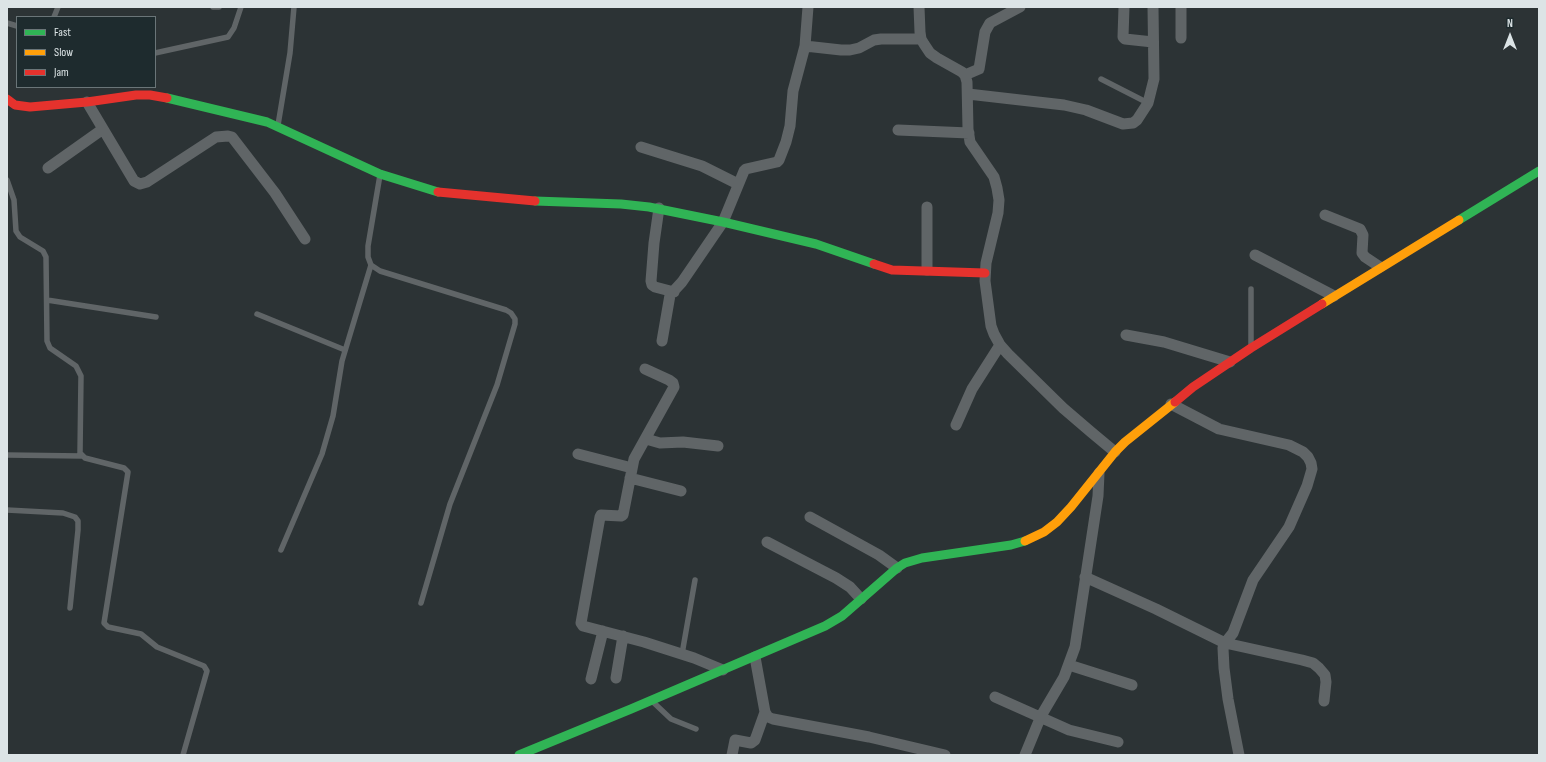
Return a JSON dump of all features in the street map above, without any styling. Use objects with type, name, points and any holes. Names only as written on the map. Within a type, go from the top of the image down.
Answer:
[{"type":"street","points":[[662,341],[670,296],[682,282],[723,222],[738,184],[746,169],[777,162],[779,160],[786,142],[793,91],[805,46],[808,7]]},
{"type":"street","points":[[919,7],[921,39],[930,53],[965,75],[968,94],[968,134],[970,142],[994,177],[999,200],[998,213],[988,252],[985,273],[991,326],[1000,345],[1063,408],[1115,452]]},
{"type":"street","points":[[965,75],[980,69],[985,32],[990,23],[1020,7]]},
{"type":"street","points":[[1124,7],[1123,37],[1125,39],[1153,42]]},
{"type":"street","points":[[968,94],[1064,105],[1086,110],[1123,124],[1129,124],[1138,120],[1148,103],[1154,79],[1153,7]]},
{"type":"street","points":[[1181,7],[1181,38]]},
{"type":"street","points":[[805,46],[850,50],[859,48],[881,38],[921,39]]},
{"type":"street","points":[[7,98],[15,105],[30,108],[136,95],[150,95],[242,115],[278,126],[380,174],[401,182],[448,194],[526,200],[621,204],[659,208],[816,244],[888,269],[985,273]]},
{"type":"street","points":[[87,102],[134,181],[140,184],[147,182],[216,137],[232,137],[275,194],[305,239]]},
{"type":"street","points":[[48,168],[103,129]]},
{"type":"street","points":[[898,130],[968,134]]},
{"type":"street","points":[[641,147],[702,166],[738,184]]},
{"type":"street","points":[[519,755],[652,701],[825,626],[842,616],[897,568],[905,563],[922,558],[1010,545],[1030,539],[1044,532],[1057,522],[1085,492],[1098,473],[1124,442],[1171,404],[1251,348],[1380,267],[1539,171]]},
{"type":"street","points":[[927,207],[927,270]]},
{"type":"street","points":[[659,208],[651,281],[654,287],[674,292]]},
{"type":"street","points":[[1325,215],[1360,229],[1363,235],[1362,253],[1365,257],[1380,267]]},
{"type":"street","points":[[1255,255],[1334,296]]},
{"type":"street","points":[[1126,335],[1164,342],[1230,362]]},
{"type":"street","points":[[956,425],[972,389],[1000,345]]},
{"type":"street","points":[[645,369],[669,380],[673,383],[674,387],[634,459],[623,515],[601,515],[600,517],[582,619],[583,626],[682,654],[723,670]]},
{"type":"street","points":[[1171,404],[1219,429],[1289,445],[1303,452],[1311,463],[1312,469],[1307,486],[1289,527],[1253,580],[1233,633],[1225,643],[1222,653],[1239,755]]},
{"type":"street","points":[[646,439],[660,443],[683,442],[718,446]]},
{"type":"street","points":[[578,454],[681,491]]},
{"type":"street","points":[[1025,755],[1041,716],[1064,677],[1077,638],[1098,496],[1098,473]]},
{"type":"street","points":[[810,517],[873,552],[897,568]]},
{"type":"street","points":[[767,542],[836,578],[850,588],[861,599]]},
{"type":"street","points":[[1085,577],[1156,609],[1225,643],[1302,660],[1313,664],[1319,668],[1324,675],[1326,682],[1324,701]]},
{"type":"street","points":[[591,679],[603,631]]},
{"type":"street","points":[[616,678],[622,636]]},
{"type":"street","points":[[755,657],[765,712],[768,717],[869,737],[945,755]]},
{"type":"street","points":[[1069,665],[1132,685]]},
{"type":"street","points":[[995,697],[1070,730],[1118,742]]},
{"type":"street","points":[[732,755],[735,740],[751,743],[755,740],[765,712]]},
{"type":"lane","points":[[214,7],[219,7]]},
{"type":"lane","points":[[156,53],[228,37],[234,28],[241,7]]},
{"type":"lane","points":[[278,126],[290,53],[294,7]]},
{"type":"lane","points":[[1101,79],[1148,103]]},
{"type":"lane","points":[[380,174],[368,246],[368,257],[371,265],[380,271],[506,310],[515,318],[515,324],[497,385],[450,504],[421,604]]},
{"type":"lane","points":[[7,180],[14,200],[16,231],[20,237],[43,251],[46,257],[48,341],[50,348],[76,366],[81,376],[79,448],[82,456]]},
{"type":"lane","points":[[281,550],[322,454],[333,416],[342,361],[371,265]]},
{"type":"lane","points":[[1251,289],[1251,348]]},
{"type":"lane","points":[[47,300],[156,318]]},
{"type":"lane","points":[[257,314],[345,350]]},
{"type":"lane","points":[[7,455],[82,456],[124,468],[128,472],[104,620],[105,626],[140,634],[156,648],[204,666],[207,670],[183,755]]},
{"type":"lane","points":[[7,510],[63,513],[75,517],[78,521],[70,608]]},
{"type":"lane","points":[[682,654],[695,580]]},
{"type":"lane","points":[[652,701],[672,719],[696,729]]},
{"type":"traffic: fast","points":[[167,98],[267,122],[380,174],[438,192]]},
{"type":"traffic: fast","points":[[1459,220],[1539,171]]},
{"type":"traffic: fast","points":[[535,201],[621,204],[649,207],[723,222],[816,244],[874,264]]},
{"type":"traffic: fast","points":[[519,755],[825,626],[842,616],[897,568],[905,563],[922,558],[1011,545],[1025,541]]},
{"type":"traffic: slow","points":[[1322,304],[1459,220]]},
{"type":"traffic: slow","points":[[1025,541],[1044,532],[1057,522],[1071,507],[1115,452],[1125,442],[1175,402]]},
{"type":"traffic: jam","points":[[7,99],[15,105],[30,107],[87,102],[136,95],[150,95],[167,98]]},
{"type":"traffic: jam","points":[[438,192],[535,201]]},
{"type":"traffic: jam","points":[[874,264],[892,270],[985,273]]},
{"type":"traffic: jam","points":[[1175,402],[1193,387],[1251,348],[1322,304]]}]
